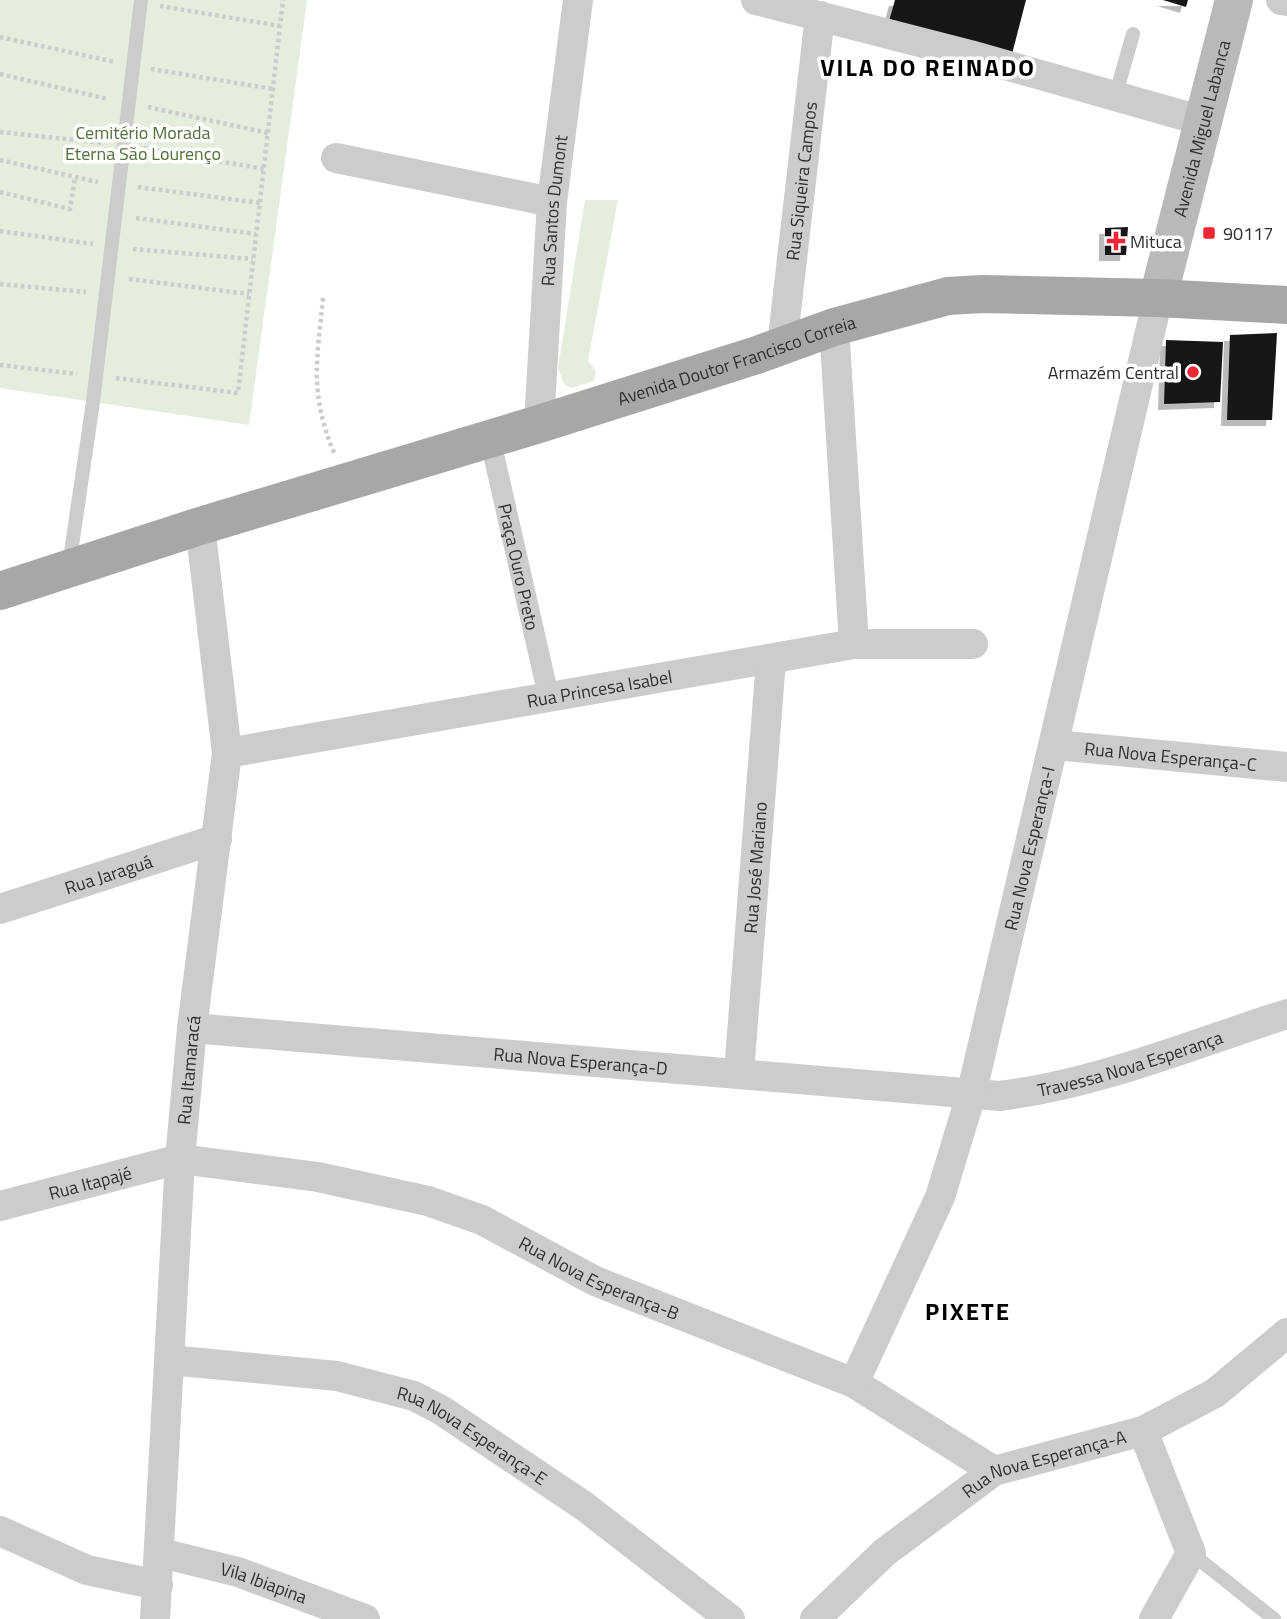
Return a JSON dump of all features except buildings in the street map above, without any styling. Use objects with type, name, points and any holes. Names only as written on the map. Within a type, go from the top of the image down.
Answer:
[{"type":"main road","name":"Avenida Miguel Labanca","points":[[1158,298],[1234,0]]},
{"type":"main road","name":"Avenida Doutor Francisco Correia","points":[[0,591],[69,571],[200,526],[539,424],[834,327],[948,296],[982,294],[1158,298],[1287,306]]},
{"type":"street","name":"Rua Santos Dumont","points":[[539,424],[552,202],[578,0]]},
{"type":"street","points":[[759,0],[822,8],[1203,121]]},
{"type":"street","points":[[1281,0],[1287,1]]},
{"type":"street","name":"Rua Siqueira Campos","points":[[782,345],[822,8]]},
{"type":"street","points":[[336,158],[552,202]]},
{"type":"street","name":"Rua Nova Esperança-I","points":[[853,1383],[940,1198],[971,1095],[1158,298]]},
{"type":"street","points":[[834,327],[855,644]]},
{"type":"street","name":"Praça Ouro Preto","points":[[490,439],[548,694]]},
{"type":"street","name":"Rua Itamaracá","points":[[155,1619],[180,1159],[192,1028],[227,752],[200,526]]},
{"type":"street","name":"Rua Princesa Isabel","points":[[227,752],[548,694],[771,660],[855,644],[973,644]]},
{"type":"street","name":"Rua José Mariano","points":[[739,1073],[771,660]]},
{"type":"street","name":"Rua Nova Esperança-C","points":[[1055,745],[1287,767]]},
{"type":"street","name":"Rua Jaraguá","points":[[0,909],[218,839]]},
{"type":"street","name":"Travessa Nova Esperança","points":[[971,1095],[999,1096],[1042,1091],[1287,1014]]},
{"type":"street","name":"Rua Nova Esperança-D","points":[[192,1028],[971,1095]]},
{"type":"street","name":"Rua Itapajé","points":[[0,1206],[180,1159]]},
{"type":"street","name":"Rua Nova Esperança-B","points":[[180,1159],[318,1177],[428,1201],[482,1220],[595,1280],[853,1383],[994,1471]]},
{"type":"street","name":"Rua Nova Esperança-A","points":[[815,1619],[885,1552],[994,1471],[1143,1431],[1214,1393],[1287,1333]]},
{"type":"street","name":"Rua Nova Esperança-E","points":[[170,1360],[337,1376],[414,1396],[450,1416],[584,1506],[730,1619]]},
{"type":"street","points":[[1143,1431],[1191,1553],[1154,1619]]},
{"type":"street","points":[[0,1531],[87,1570],[158,1585]]},
{"type":"street","name":"Vila Ibiapina","points":[[160,1553],[238,1572],[311,1609],[365,1619]]},
{"type":"lane","points":[[69,571],[141,1]]},
{"type":"lane","points":[[1115,97],[1133,33]]},
{"type":"lane","points":[[1191,1553],[1273,1619]]},
{"type":"path","points":[[237,393],[284,0]]},
{"type":"path","points":[[141,1],[280,26]]},
{"type":"path","points":[[0,192],[71,209],[75,178]]},
{"type":"path","points":[[115,215],[256,234]]},
{"type":"path","points":[[107,276],[249,294]]},
{"type":"path","points":[[0,284],[105,293]]},
{"type":"path","points":[[323,298],[315,384],[323,427],[347,483]]},
{"type":"green space","name":"Cemitério Morada Eterna São Lourenço","points":[[0,0],[307,0],[249,425],[0,388]]},
{"type":"green space","points":[[585,200],[618,200],[588,361],[596,371],[594,381],[571,388],[564,384],[558,368]]},
{"type":"place","name":"90117","points":[[1209,233]]},
{"type":"place","name":"Mituca","points":[[1116,241]]},
{"type":"place","name":"Armazém Central","points":[[1193,372]]},
{"type":"district","name":"VILA DO REINADO","points":[[928,67]]},
{"type":"district","name":"PIXETE","points":[[968,1311]]}]
